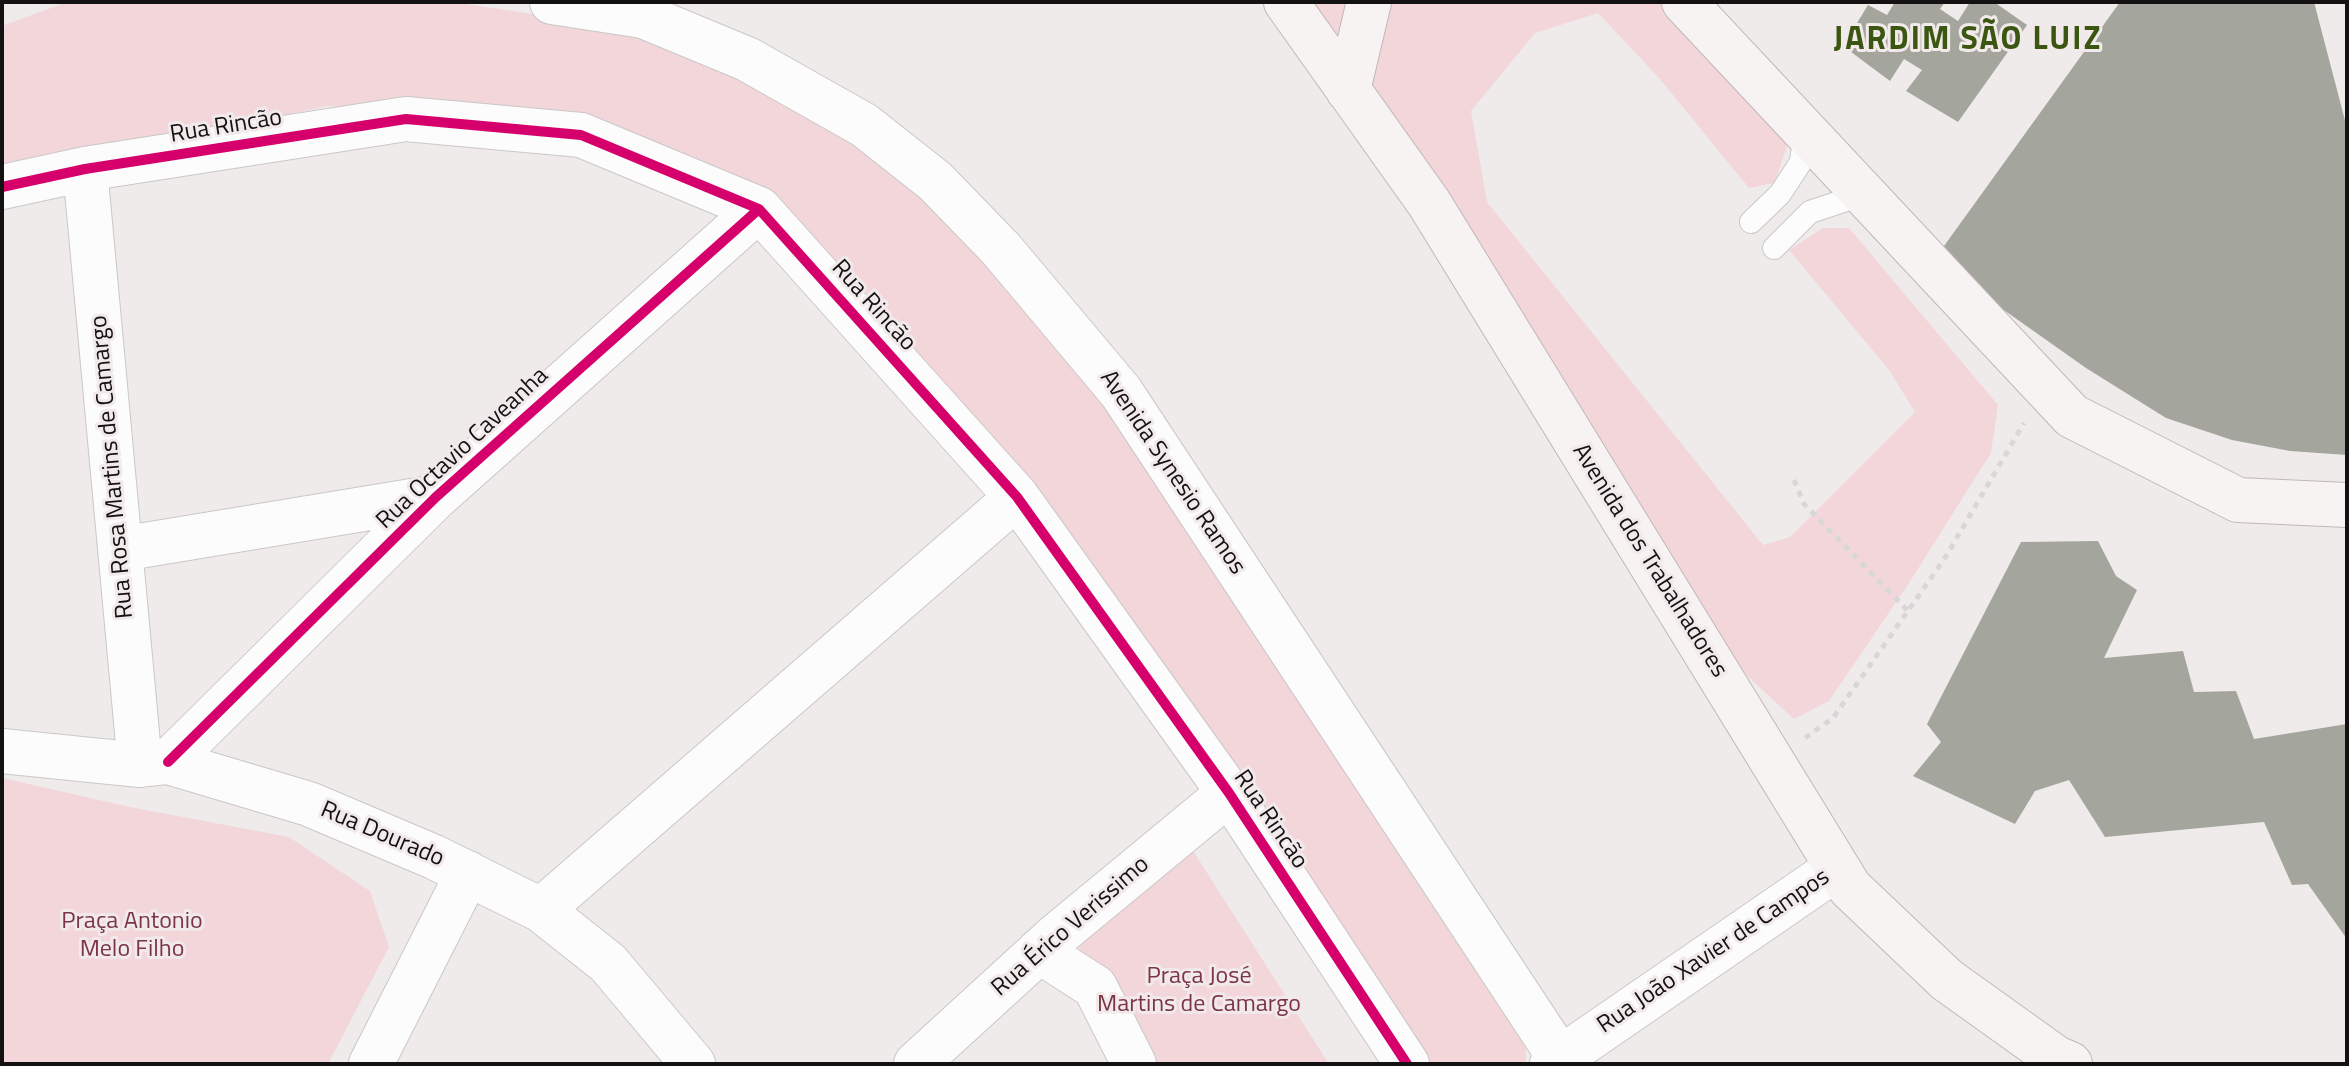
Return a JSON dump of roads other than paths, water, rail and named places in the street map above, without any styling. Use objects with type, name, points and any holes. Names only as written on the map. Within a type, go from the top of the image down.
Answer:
[{"type":"main road","name":"Avenida dos Trabalhadores","points":[[1286,2],[1429,203],[1850,888],[1947,980],[2056,1058],[2070,1064]]},
{"type":"main road","points":[[1348,90],[1369,2]]},
{"type":"main road","points":[[1684,2],[2072,416],[2238,500],[2347,505]]},
{"type":"street","name":"Avenida Synesio Ramos","points":[[552,2],[643,16],[747,59],[864,125],[935,181],[1001,249],[1121,392],[1559,1062]]},
{"type":"street","name":"Rua Rincão","points":[[2,187],[85,169],[406,119],[581,135],[759,209],[1017,497],[1229,793],[1407,1064]]},
{"type":"street","name":"Rua Rosa Martins de Camargo","points":[[85,169],[121,549],[154,764]]},
{"type":"street","name":"Rua Octavio Caveanha","points":[[154,764],[436,497],[759,209]]},
{"type":"street","points":[[121,549],[436,497]]},
{"type":"street","points":[[541,910],[1017,497]]},
{"type":"street","name":"Rua Dourado","points":[[2,751],[154,764],[309,804],[468,873],[541,910],[608,963],[693,1064]]},
{"type":"street","name":"Rua Érico Verissimo","points":[[916,1064],[1039,951],[1229,793]]},
{"type":"street","name":"Rua João Xavier de Campos","points":[[1559,1062],[1837,868]]},
{"type":"street","points":[[371,1064],[468,873]]},
{"type":"street","points":[[1039,951],[1095,987],[1134,1064]]},
{"type":"lane","points":[[1751,222],[1780,194],[1801,162],[1805,131]]},
{"type":"lane","points":[[1774,248],[1810,212],[1852,198],[1872,203]]},
{"type":"district","name":"JARDIM SÃO LUIZ","points":[[1968,41]]},
{"type":"park label","name":"Praça Antonio Melo Filho","points":[[132,936]]},
{"type":"park label","name":"Praça José Martins de Camargo","points":[[1199,991]]}]
